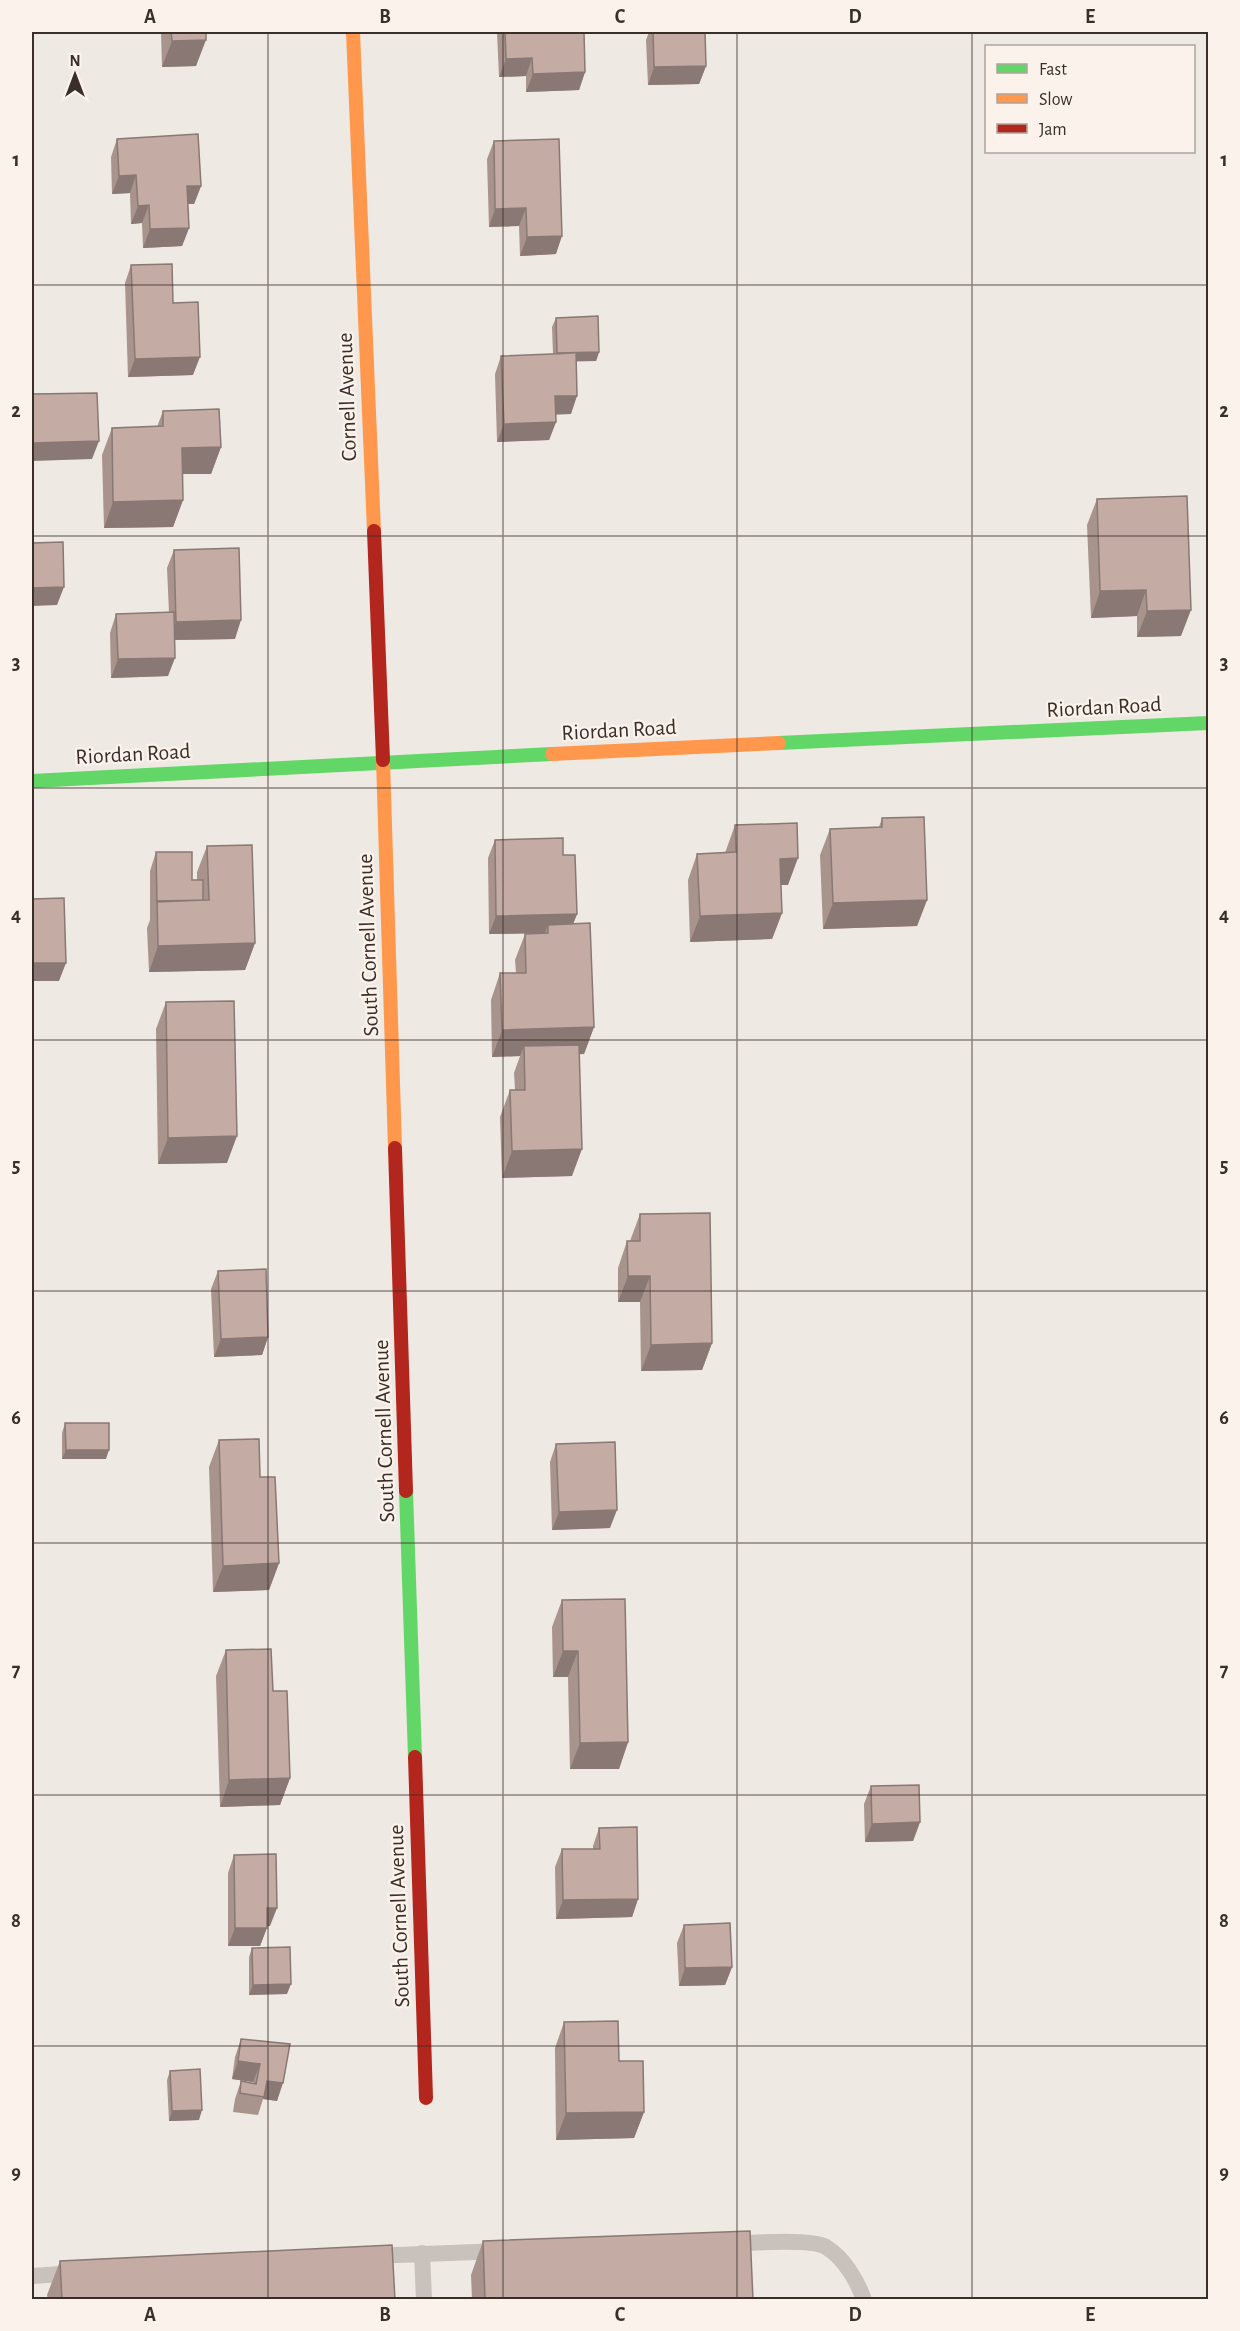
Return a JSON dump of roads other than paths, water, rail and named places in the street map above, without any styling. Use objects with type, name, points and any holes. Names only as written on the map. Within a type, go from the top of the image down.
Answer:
[{"type":"street","name":"Cornell Avenue","points":[[353,32],[383,762]]},
{"type":"street","name":"Riordan Road","points":[[32,781],[1209,723]]},
{"type":"street","name":"South Cornell Avenue","points":[[383,762],[426,2098]]},
{"type":"lane","points":[[706,2244],[789,2242],[825,2246],[845,2263],[864,2300]]},
{"type":"lane","points":[[351,2257],[517,2250]]},
{"type":"lane","points":[[422,2253],[424,2300]]},
{"type":"lane","points":[[32,2276],[91,2272]]}]
